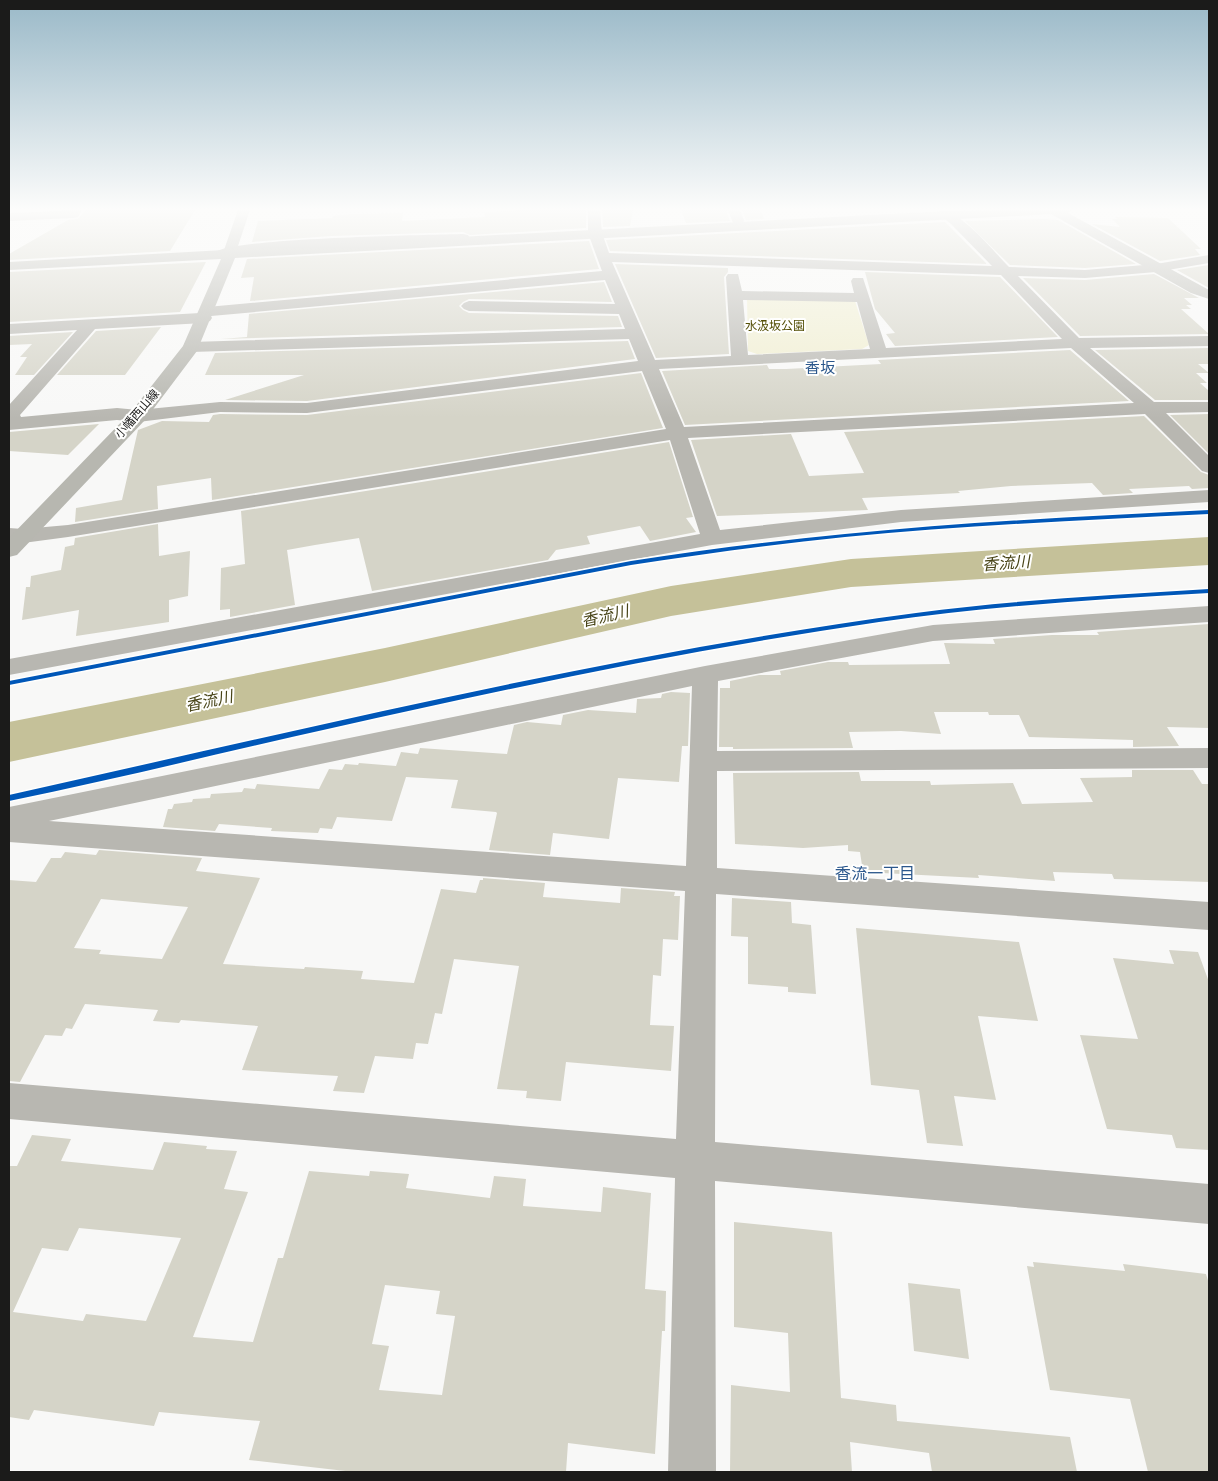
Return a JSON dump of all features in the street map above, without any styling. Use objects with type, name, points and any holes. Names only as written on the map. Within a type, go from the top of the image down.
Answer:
[{"type":"main road","name":"小幡西山線","points":[[9,550],[16,535],[138,416],[191,347],[219,279]]},
{"type":"main road","points":[[1180,279],[1205,291]]},
{"type":"street","points":[[9,329],[205,315],[563,279]]},
{"type":"street","points":[[612,279],[677,433],[712,538]]},
{"type":"street","points":[[733,279],[740,360]]},
{"type":"street","points":[[857,279],[879,352]]},
{"type":"street","points":[[1014,279],[1075,344],[1150,408],[1209,467]]},
{"type":"street","points":[[460,288],[469,306],[472,340]]},
{"type":"street","points":[[734,295],[863,298]]},
{"type":"street","points":[[469,306],[624,309]]},
{"type":"street","points":[[90,324],[12,414],[10,424],[118,414],[138,416],[220,407],[307,408],[647,365],[879,352],[1209,341]]},
{"type":"street","points":[[191,347],[635,334]]},
{"type":"street","points":[[16,535],[68,531],[677,433],[1150,408],[1209,407]]},
{"type":"street","points":[[9,667],[712,538],[901,516],[1209,496]]},
{"type":"street","points":[[9,818],[705,674],[933,633],[1209,614]]},
{"type":"street","points":[[692,1472],[695,1160],[705,674]]},
{"type":"street","points":[[703,761],[1209,758]]},
{"type":"street","points":[[9,830],[1209,916]]},
{"type":"street","points":[[9,1101],[1209,1204]]},
{"type":"green space","name":"水汲坂公園","points":[[747,298],[855,301],[869,345],[862,349],[757,354],[748,351]]},
{"type":"building","points":[[9,279],[197,279],[180,312],[9,322]]},
{"type":"building","points":[[254,279],[489,279],[250,301]]},
{"type":"building","points":[[622,279],[724,279],[729,354],[656,358]]},
{"type":"building","points":[[867,279],[1002,279],[1058,337],[895,346],[886,334],[895,333],[875,309]]},
{"type":"building","points":[[1024,279],[1164,279],[1199,298],[1184,298],[1192,305],[1186,305],[1191,309],[1181,309],[1209,334],[1080,336]]},
{"type":"building","points":[[1193,279],[1209,279],[1209,288]]},
{"type":"building","points":[[604,282],[612,302],[469,299],[459,306],[469,313],[618,316],[622,327],[221,339],[247,337],[249,314]]},
{"type":"building","points":[[161,327],[125,375],[57,375],[96,331]]},
{"type":"building","points":[[73,332],[34,375],[15,375],[27,357],[20,357],[32,344],[9,345],[9,336]]},
{"type":"building","points":[[628,341],[635,359],[307,401],[225,400],[304,375],[205,375],[215,353]]},
{"type":"building","points":[[1209,348],[1209,364],[1198,364],[1209,373],[1196,373],[1207,383],[1200,383],[1209,391],[1209,400],[1155,400],[1095,350]]},
{"type":"building","points":[[1070,350],[1129,401],[685,425],[662,371],[767,365],[769,369],[786,369],[881,364],[878,360]]},
{"type":"building","points":[[641,373],[663,428],[212,500],[211,478],[157,486],[158,509],[75,522],[76,508],[122,500],[138,430],[162,421],[209,422],[213,415],[220,414],[307,415]]},
{"type":"building","points":[[1209,414],[1209,454],[1170,415]]},
{"type":"building","points":[[1144,416],[1201,472],[1209,475],[1209,488],[1192,489],[1189,486],[1129,489],[1133,493],[1103,495],[1092,483],[1011,486],[958,491],[960,493],[862,498],[868,510],[717,516],[691,440],[791,434],[809,476],[864,473],[844,432]]},
{"type":"building","points":[[99,424],[68,455],[9,451],[9,432]]},
{"type":"building","points":[[669,442],[693,517],[686,518],[696,532],[650,541],[640,526],[587,536],[590,544],[556,550],[548,560],[372,591],[359,538],[315,545],[287,550],[295,605],[230,617],[230,609],[220,610],[221,568],[245,564],[241,511]]},
{"type":"building","points":[[158,524],[159,556],[190,551],[188,596],[169,600],[169,622],[76,636],[79,610],[22,620],[26,587],[30,587],[31,576],[61,570],[65,547],[74,545],[75,538]]},
{"type":"building","points":[[1209,624],[1209,728],[1167,727],[1179,746],[1133,747],[1133,740],[1029,737],[1019,715],[989,715],[988,712],[934,712],[941,734],[901,731],[849,732],[853,748],[733,749],[733,747],[719,747],[720,688],[730,688],[730,681],[759,675],[781,675],[780,671],[828,662],[848,662],[849,665],[950,664],[944,643],[995,644],[993,639],[1052,635],[1099,635],[1097,632]]},
{"type":"building","points":[[671,692],[690,693],[688,746],[682,746],[679,782],[618,778],[609,839],[553,833],[550,855],[489,850],[497,813],[451,808],[458,780],[406,777],[392,821],[337,817],[332,829],[320,828],[318,833],[271,831],[272,828],[219,824],[215,831],[163,827],[168,809],[172,809],[174,804],[192,802],[193,799],[210,798],[211,794],[242,792],[244,788],[255,789],[257,784],[319,789],[329,769],[342,770],[345,764],[358,765],[359,763],[396,766],[401,752],[418,754],[420,748],[507,754],[514,725],[527,722],[561,725],[563,715],[588,710],[636,713],[637,699],[661,698],[662,694]]},
{"type":"building","points":[[1132,770],[1193,770],[1202,784],[1209,784],[1209,882],[1114,879],[1112,874],[1053,872],[1055,881],[978,875],[979,878],[863,872],[860,852],[848,851],[848,845],[803,848],[735,844],[733,773],[859,772],[861,781],[930,781],[931,785],[1013,783],[1022,804],[1093,802],[1080,778],[1132,777]]},
{"type":"building","points":[[99,850],[202,858],[196,871],[260,878],[223,964],[363,971],[361,979],[414,983],[441,889],[476,893],[480,880],[483,880],[483,878],[545,883],[543,897],[620,903],[621,888],[675,892],[674,896],[680,896],[678,940],[663,939],[661,976],[653,975],[650,1025],[674,1026],[671,1071],[566,1062],[561,1101],[526,1098],[527,1091],[497,1089],[519,966],[454,959],[442,1014],[435,1013],[428,1044],[416,1043],[413,1059],[375,1056],[364,1093],[333,1091],[338,1076],[242,1070],[258,1026],[181,1020],[179,1023],[153,1021],[158,1010],[85,1004],[72,1029],[66,1028],[62,1036],[45,1035],[20,1082],[9,1081],[9,880],[36,882],[51,858],[61,858],[65,852],[96,855]],"holes":[[[101,899],[188,907],[162,959],[99,954],[101,950],[74,948]]]},
{"type":"building","points":[[732,898],[791,902],[792,923],[811,925],[816,994],[788,992],[788,987],[748,984],[748,937],[731,936]]},
{"type":"building","points":[[856,928],[1019,942],[1038,1021],[978,1016],[996,1100],[954,1096],[963,1146],[927,1143],[919,1090],[871,1085]]},
{"type":"building","points":[[1169,950],[1198,952],[1209,982],[1209,1150],[1176,1148],[1172,1135],[1107,1129],[1080,1035],[1138,1039],[1113,958],[1174,964]]},
{"type":"building","points":[[32,1135],[71,1139],[61,1161],[153,1170],[164,1142],[207,1146],[206,1149],[237,1151],[224,1189],[248,1192],[193,1337],[253,1342],[278,1258],[283,1258],[309,1171],[369,1176],[370,1171],[409,1174],[406,1188],[490,1198],[494,1176],[526,1179],[523,1206],[601,1212],[603,1187],[651,1193],[645,1289],[666,1291],[665,1331],[662,1331],[655,1454],[568,1443],[566,1472],[354,1472],[249,1460],[260,1421],[159,1412],[154,1426],[34,1410],[29,1420],[9,1417],[9,1166],[17,1166]],"holes":[[[79,1228],[181,1238],[146,1321],[86,1314],[83,1321],[13,1312],[42,1248],[68,1251]],[[385,1285],[440,1291],[436,1314],[455,1316],[442,1395],[379,1390],[389,1346],[372,1344]]]},
{"type":"building","points":[[734,1222],[832,1232],[841,1398],[896,1405],[897,1421],[1070,1437],[1077,1472],[932,1472],[929,1453],[850,1442],[852,1472],[730,1472],[731,1385],[790,1392],[788,1333],[734,1327]]},
{"type":"building","points":[[1033,1262],[1125,1271],[1123,1264],[1206,1274],[1209,1284],[1209,1472],[1148,1472],[1130,1399],[1050,1390],[1027,1266],[1034,1267]]},
{"type":"building","points":[[908,1283],[960,1289],[969,1359],[914,1351]]},
{"type":"waterway","name":"香流川","points":[[9,742],[385,665],[671,601],[851,573],[1209,551]]},
{"type":"cycle path","points":[[9,683],[631,563],[703,552],[847,535],[919,529],[1209,512]]},
{"type":"cycle path","points":[[9,798],[442,701],[551,678],[769,637],[920,614],[1002,605],[1209,591]]},
{"type":"district","name":"香坂","points":[[820,368]]},
{"type":"district","name":"香流一丁目","points":[[875,873]]}]
